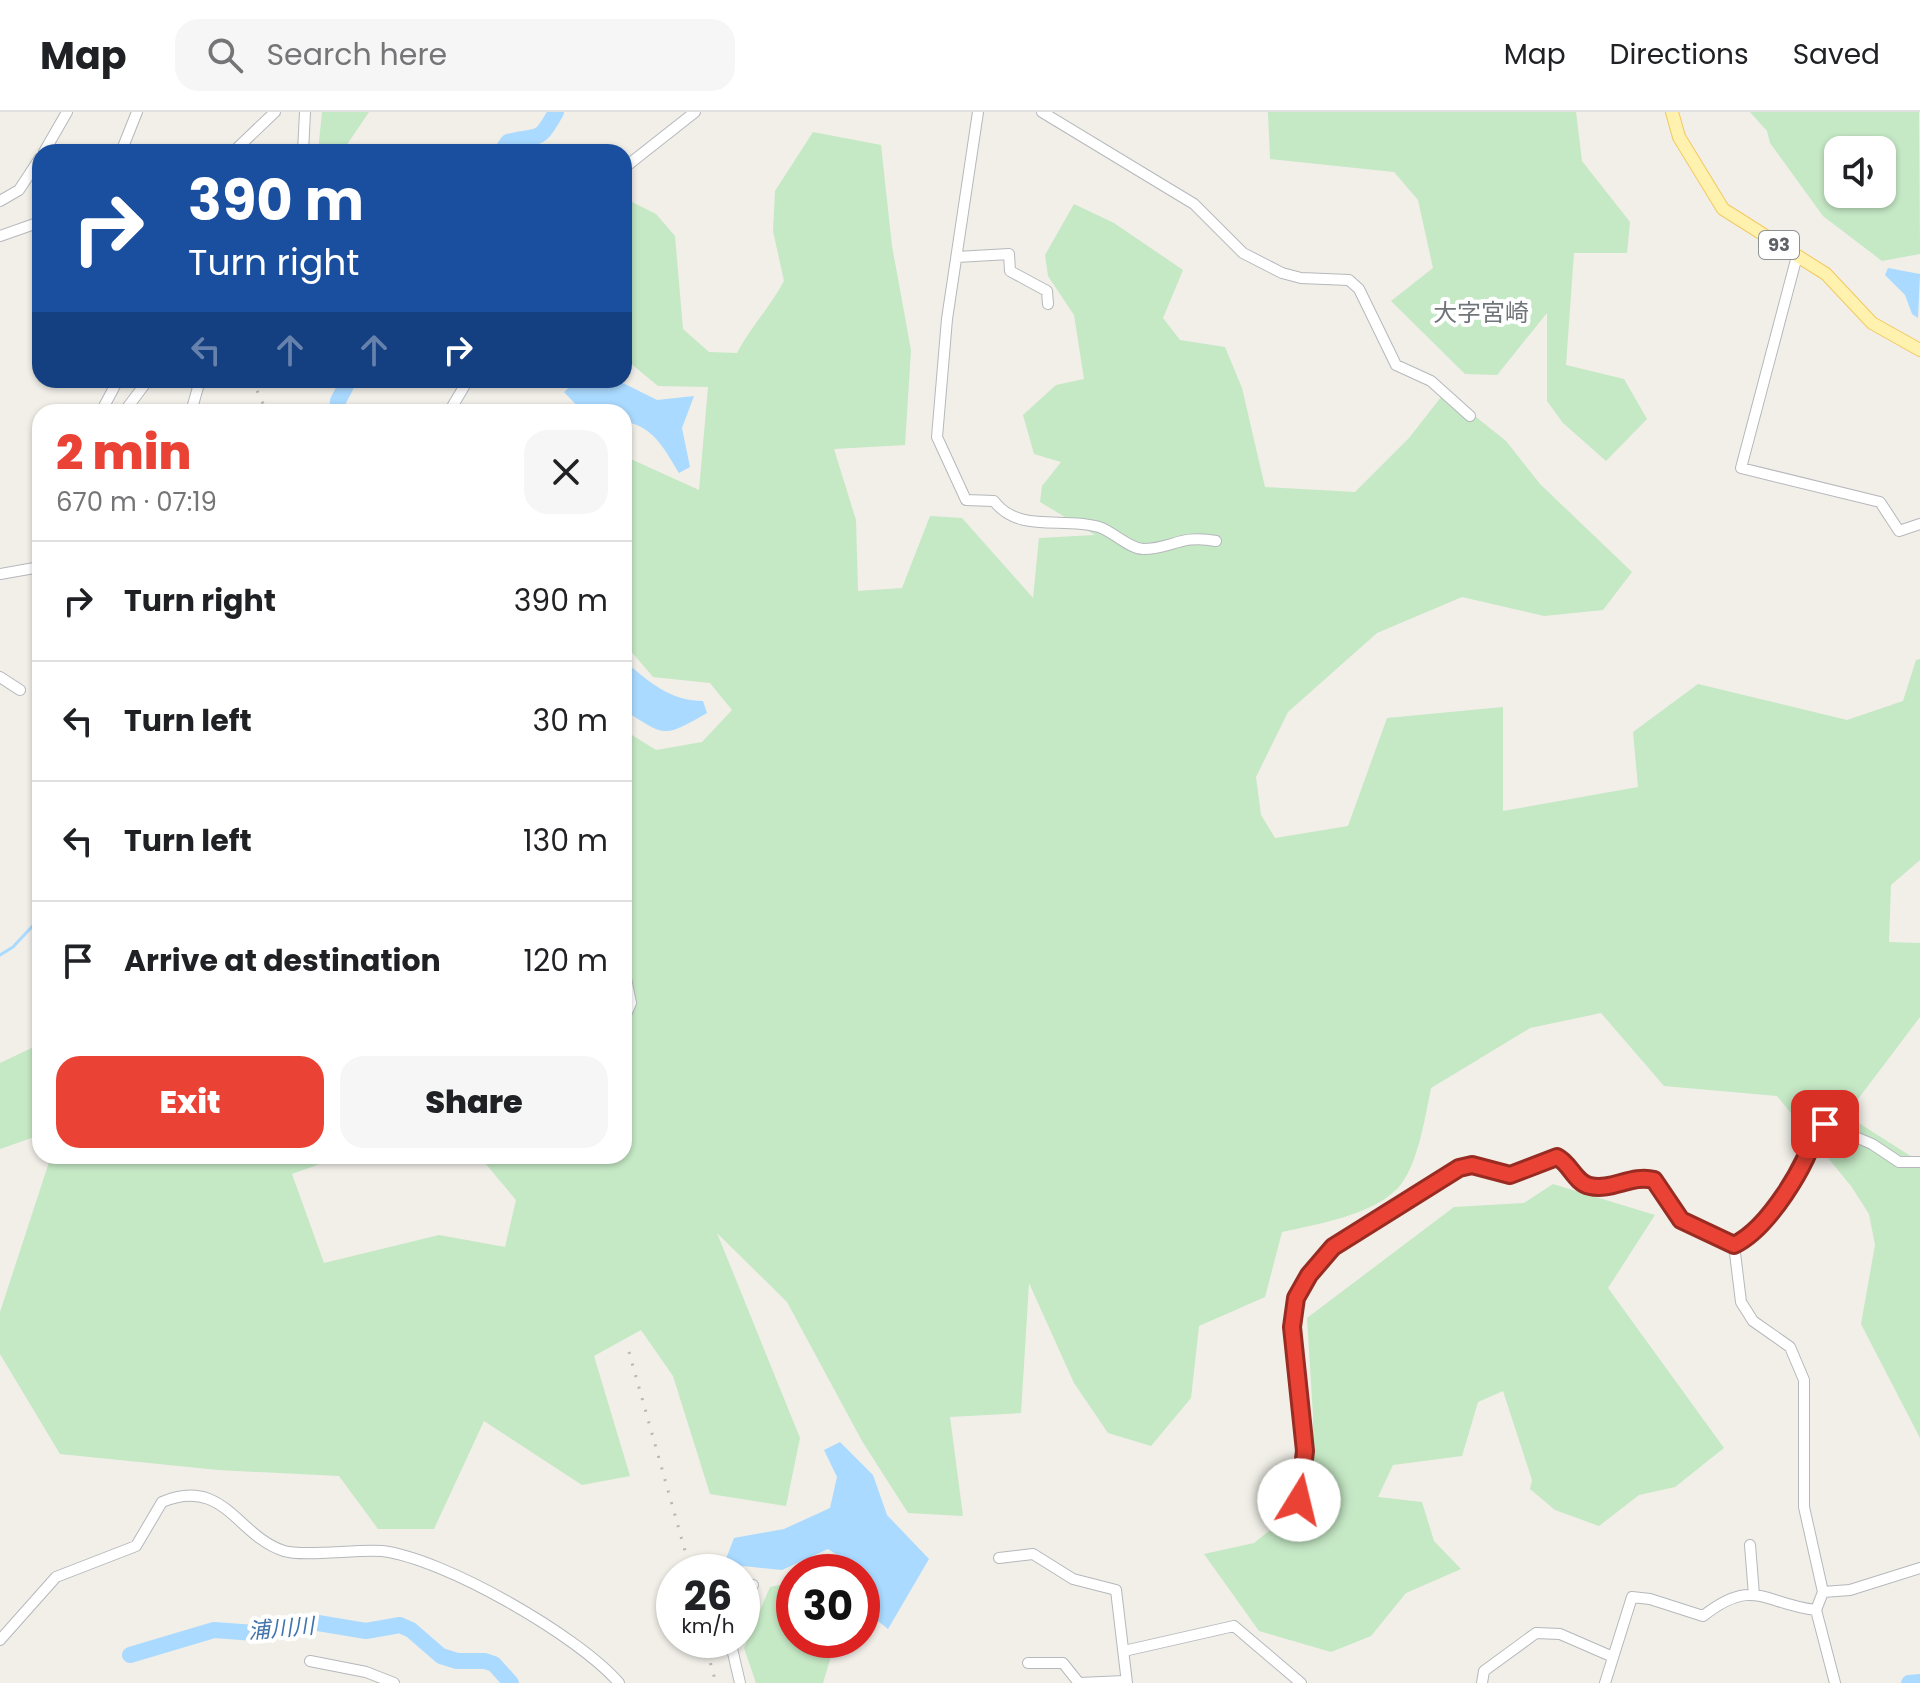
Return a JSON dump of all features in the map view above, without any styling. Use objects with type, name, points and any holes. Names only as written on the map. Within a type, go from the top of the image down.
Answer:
[{"type":"main road","name":"93","points":[[1672,112],[1679,137],[1723,209],[1826,274],[1872,323],[1920,350]]},
{"type":"street","points":[[49,144],[67,112]]},
{"type":"street","points":[[124,144],[137,112]]},
{"type":"street","points":[[241,144],[275,112]]},
{"type":"street","points":[[303,144],[305,112]]},
{"type":"street","points":[[632,162],[695,112]]},
{"type":"street","points":[[978,112],[941,364],[937,437],[966,500],[994,501],[1004,514],[1017,521],[1084,523],[1104,529],[1136,548],[1154,548],[1189,537],[1216,541]]},
{"type":"street","points":[[1042,112],[1194,204],[1243,253],[1301,278],[1349,280],[1359,289],[1396,365],[1431,381],[1470,416]]},
{"type":"street","points":[[0,201],[19,190],[32,170]]},
{"type":"street","points":[[0,236],[32,225]]},
{"type":"street","points":[[957,257],[1009,254],[1010,271],[1040,284],[1047,291],[1048,304]]},
{"type":"street","points":[[1797,256],[1741,468],[1880,502],[1899,531],[1920,524]]},
{"type":"street","points":[[0,574],[32,568]]},
{"type":"street","points":[[0,677],[20,690]]},
{"type":"street","points":[[1294,1508],[1305,1470],[1292,1327],[1296,1298],[1309,1275],[1333,1247],[1451,1171],[1472,1165],[1510,1175],[1557,1157],[1580,1181],[1591,1187],[1646,1178],[1661,1188],[1681,1220],[1734,1245],[1745,1240],[1771,1211],[1806,1162],[1816,1129],[1825,1124],[1872,1144],[1899,1162],[1920,1162]]},
{"type":"street","points":[[1734,1245],[1741,1302],[1753,1321],[1790,1347],[1804,1380],[1804,1507],[1823,1592],[1816,1610],[1835,1681]]},
{"type":"street","points":[[0,1640],[56,1577],[128,1551],[142,1541],[153,1513],[162,1502],[196,1496],[230,1510],[268,1543],[284,1551],[380,1551],[431,1562],[494,1595],[576,1645],[619,1683]]},
{"type":"street","points":[[1750,1545],[1754,1595]]},
{"type":"street","points":[[999,1558],[1033,1554],[1073,1579],[1116,1590],[1126,1682],[1079,1683],[1063,1663],[1028,1663]]},
{"type":"street","points":[[1823,1592],[1850,1590],[1920,1568]]},
{"type":"street","points":[[1605,1683],[1632,1597],[1650,1599],[1703,1616],[1726,1598],[1754,1595],[1816,1610]]},
{"type":"street","points":[[1124,1651],[1234,1626],[1301,1683]]},
{"type":"street","points":[[1482,1683],[1484,1671],[1536,1633],[1560,1634],[1613,1657]]},
{"type":"street","points":[[734,1658],[740,1683]]},
{"type":"street","points":[[310,1661],[366,1672],[394,1683]]},
{"type":"green space","points":[[322,112],[369,112],[347,144],[319,144]]},
{"type":"green space","points":[[1268,112],[1576,112],[1582,161],[1630,222],[1627,253],[1574,253],[1566,365],[1624,379],[1647,419],[1606,461],[1563,423],[1547,401],[1547,313],[1497,375],[1465,374],[1391,301],[1433,268],[1418,200],[1394,172],[1270,159]]},
{"type":"green space","points":[[1750,112],[1919,112],[1920,254],[1882,261],[1823,216],[1770,143],[1767,131]]},
{"type":"green space","points":[[813,132],[881,145],[892,246],[911,350],[905,445],[834,449],[856,520],[858,591],[902,588],[930,516],[962,518],[1033,598],[1039,538],[1095,535],[1040,502],[1042,486],[1061,462],[1034,454],[1023,415],[1056,385],[1084,379],[1074,315],[1048,276],[1045,255],[1074,204],[1114,223],[1183,270],[1163,318],[1180,340],[1225,347],[1242,388],[1265,487],[1355,492],[1409,438],[1445,392],[1506,441],[1540,484],[1632,572],[1603,610],[1544,616],[1462,597],[1377,633],[1288,712],[1256,777],[1261,815],[1275,838],[1348,826],[1387,718],[1503,707],[1503,811],[1638,787],[1633,732],[1698,684],[1847,720],[1903,701],[1916,660],[1920,659],[1920,860],[1891,885],[1889,942],[1920,943],[1920,1017],[1846,1115],[1920,1162],[1920,1438],[1861,1324],[1875,1245],[1869,1214],[1851,1186],[1777,1096],[1664,1086],[1601,1013],[1530,1028],[1431,1088],[1416,1154],[1398,1188],[1359,1212],[1282,1232],[1265,1297],[1199,1326],[1191,1398],[1151,1446],[1108,1433],[1074,1383],[1029,1283],[1021,1413],[950,1417],[963,1516],[908,1513],[862,1441],[787,1302],[717,1233],[800,1438],[786,1506],[710,1494],[673,1376],[641,1330],[594,1356],[630,1476],[582,1485],[484,1421],[434,1529],[378,1529],[339,1476],[218,1470],[60,1454],[0,1354],[0,1312],[48,1164],[320,1164],[292,1174],[324,1263],[439,1235],[505,1247],[516,1200],[486,1164],[632,1164],[632,735],[656,750],[702,742],[732,710],[710,683],[653,677],[632,652],[632,460],[699,490],[708,387],[658,386],[632,365],[632,202],[656,214],[675,236],[683,329],[709,352],[737,353],[784,281],[773,231],[775,191]]},
{"type":"green space","points":[[32,1048],[32,1138],[0,1149],[0,1063]]},
{"type":"green space","points":[[1553,1184],[1655,1215],[1608,1288],[1724,1448],[1675,1487],[1639,1495],[1599,1526],[1555,1510],[1530,1489],[1532,1480],[1503,1391],[1478,1402],[1462,1456],[1393,1465],[1378,1497],[1422,1502],[1434,1541],[1461,1569],[1406,1593],[1371,1636],[1331,1652],[1259,1631],[1204,1554],[1254,1543],[1290,1514],[1312,1481],[1313,1415],[1307,1318],[1454,1207],[1524,1203]]},
{"type":"green space","points":[[776,1586],[776,1658],[831,1658],[823,1683],[756,1683],[747,1658],[760,1658],[760,1610],[770,1587]]},
{"type":"water","points":[[1888,268],[1920,274],[1918,318],[1912,314],[1905,295],[1885,275]]},
{"type":"water","points":[[568,388],[632,388],[657,400],[694,396],[682,428],[690,467],[679,473],[650,433],[632,424],[632,404],[575,404],[564,392]]},
{"type":"water","points":[[632,667],[670,694],[703,701],[707,713],[681,727],[665,731],[632,715]]},
{"type":"water","points":[[840,1442],[873,1475],[887,1515],[929,1559],[888,1629],[880,1623],[880,1554],[836,1554],[828,1549],[817,1554],[776,1554],[776,1569],[760,1568],[760,1554],[728,1554],[734,1538],[784,1529],[830,1508],[837,1477],[824,1450]]},
{"type":"waterway","points":[[507,144],[541,134],[556,112]]},
{"type":"waterway","points":[[338,404],[345,388]]},
{"type":"waterway","points":[[0,955],[13,947],[32,927]]},
{"type":"waterway","name":"浦川川","points":[[130,1655],[214,1630],[255,1633],[312,1622],[366,1631],[400,1625],[411,1630],[441,1656],[457,1661],[494,1664],[511,1683]]},
{"type":"waterway","points":[[1909,1683],[1920,1682]]},
{"type":"railway","points":[[256,388],[263,404]]},
{"type":"railway","points":[[629,1352],[686,1554]]},
{"type":"railway","points":[[709,1658],[716,1683]]},
{"type":"district","name":"大字宮崎","points":[[1481,313]]},
{"type":"route","points":[[1299,1500],[1305,1451],[1294,1360],[1292,1312],[1309,1275],[1333,1247],[1451,1171],[1472,1165],[1500,1175],[1510,1175],[1557,1157],[1562,1158],[1580,1181],[1591,1187],[1638,1178],[1654,1180],[1681,1220],[1734,1245],[1745,1240],[1771,1211],[1806,1162],[1816,1129],[1825,1124]]}]
